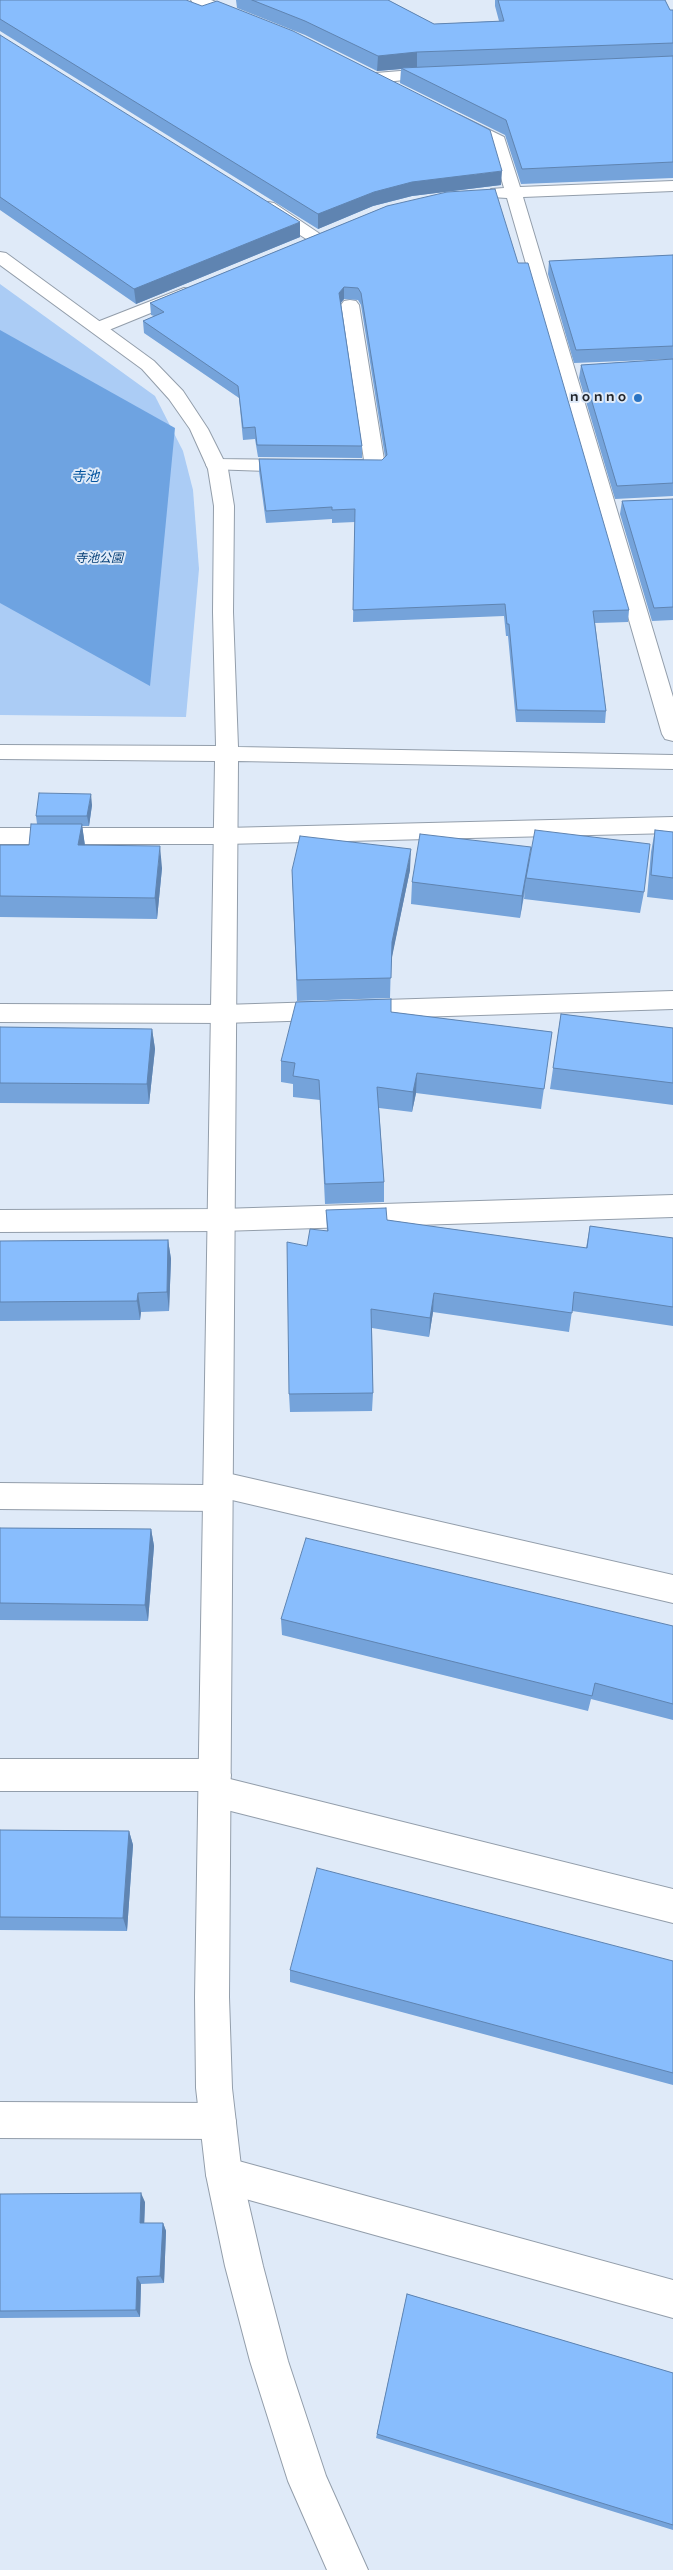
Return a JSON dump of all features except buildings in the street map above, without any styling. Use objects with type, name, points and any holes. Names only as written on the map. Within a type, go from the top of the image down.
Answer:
[{"type":"street","points":[[198,0],[263,25]]},
{"type":"street","points":[[359,70],[402,92]]},
{"type":"street","points":[[376,78],[456,72]]},
{"type":"street","points":[[446,113],[498,140],[566,371],[616,507],[673,734]]},
{"type":"street","points":[[484,194],[673,186]]},
{"type":"street","points":[[250,196],[325,235],[299,246]]},
{"type":"street","points":[[0,257],[148,364],[176,394],[200,429],[216,466],[224,506],[223,612],[227,754],[212,1998],[214,2088],[224,2175],[244,2266],[269,2361],[308,2481],[348,2570]]},
{"type":"street","points":[[98,328],[198,287]]},
{"type":"street","points":[[216,466],[375,466],[350,305]]},
{"type":"street","points":[[566,371],[586,370]]},
{"type":"street","points":[[0,752],[673,762]]},
{"type":"street","points":[[0,836],[225,836],[673,825]]},
{"type":"street","points":[[0,1013],[223,1014],[673,1000]]},
{"type":"street","points":[[0,1221],[221,1220],[673,1206]]},
{"type":"street","points":[[0,1496],[218,1491],[673,1589]]},
{"type":"street","points":[[0,1775],[215,1783],[673,1906]]},
{"type":"street","points":[[0,2120],[218,2121]]},
{"type":"street","points":[[224,2175],[673,2298]]},
{"type":"green space","name":"寺池","points":[[0,284],[155,396],[183,451],[193,490],[199,569],[186,717],[0,715]]},
{"type":"water","name":"寺池","points":[[0,330],[175,428],[150,686],[0,603]]},
{"type":"place","name":"ｎｏｎｎｏ","points":[[638,398]]},
{"type":"park label","name":"寺池公園","points":[[99,559]]}]
